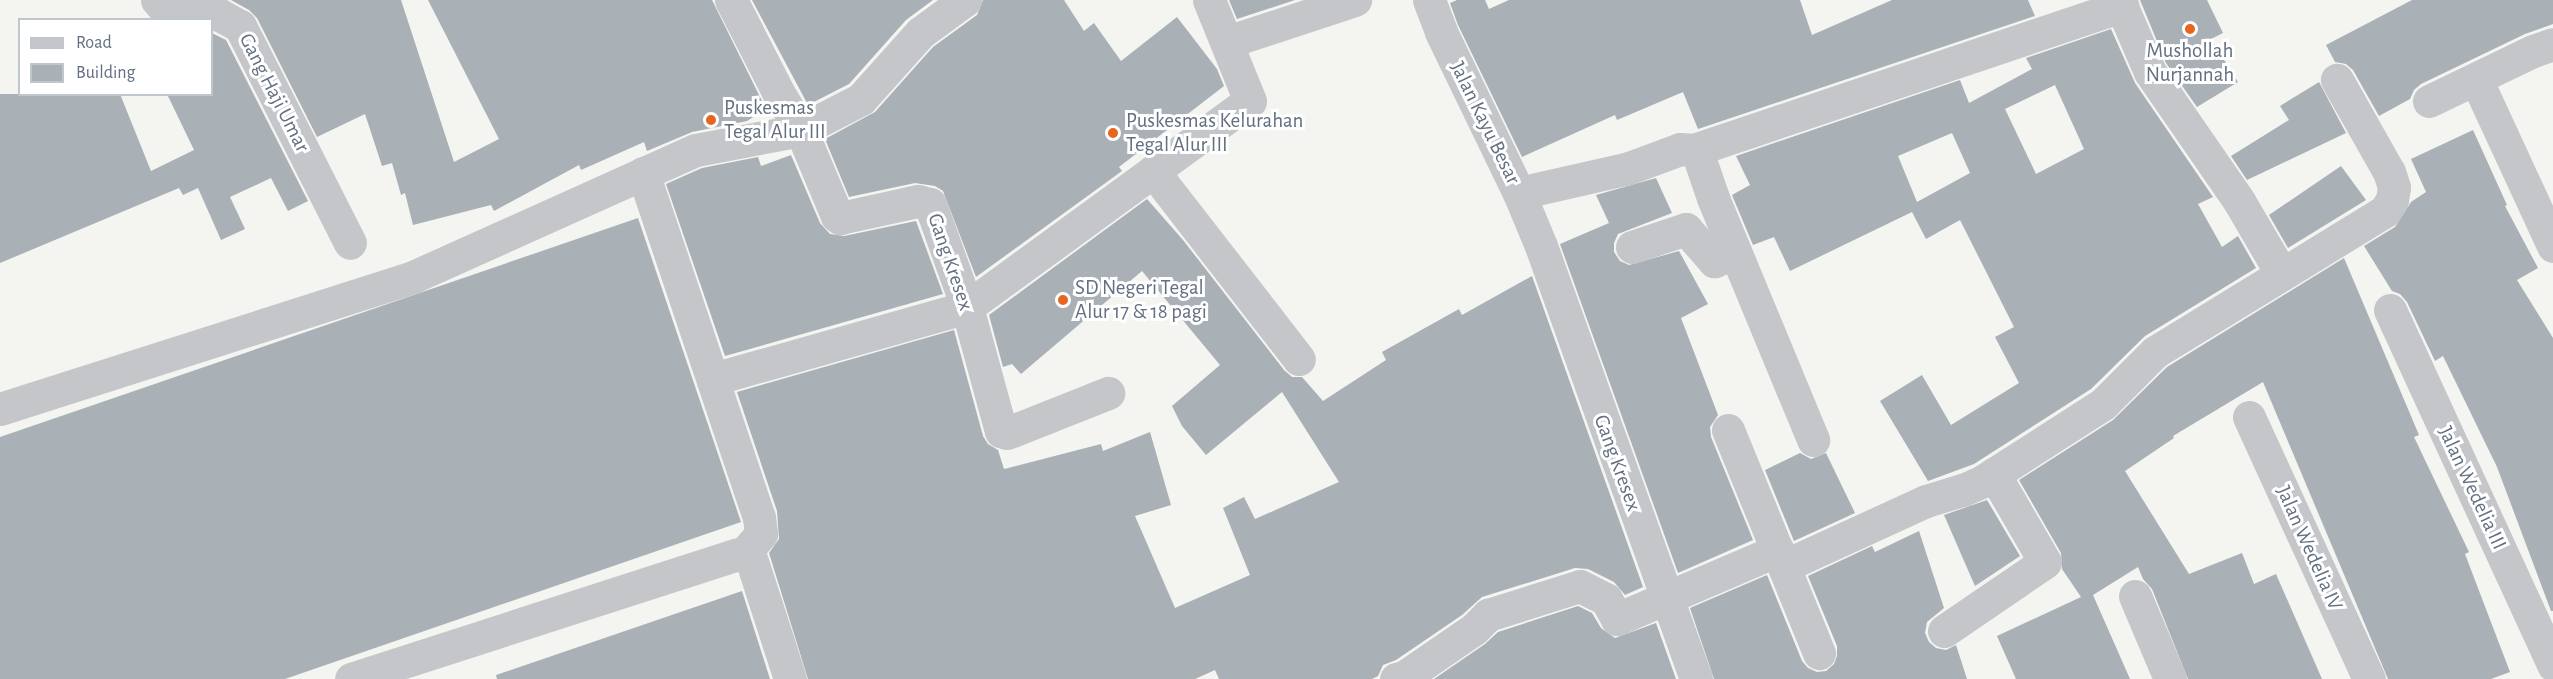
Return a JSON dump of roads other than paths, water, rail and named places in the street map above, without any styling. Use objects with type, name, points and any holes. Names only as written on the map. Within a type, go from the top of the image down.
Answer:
[{"type":"street","name":"Gang Haji Umar","points":[[157,0],[171,16],[218,14],[240,26],[350,243]]},
{"type":"street","name":"Gang Kresex","points":[[731,0],[778,92],[801,130],[837,216],[840,218],[918,201],[929,202],[967,307],[1004,433],[1108,393]]},
{"type":"street","points":[[0,408],[413,278],[696,150],[801,130],[861,99],[920,33],[965,0]]},
{"type":"street","points":[[713,379],[967,307],[1250,101],[1209,0]]},
{"type":"street","points":[[1227,42],[1355,0]]},
{"type":"street","name":"Jalan Kayu Besar","points":[[1429,0],[1441,32],[1519,193],[1541,246]]},
{"type":"street","points":[[1519,193],[1629,168],[1680,149],[1694,150],[2121,3],[2150,72],[2239,201],[2281,273]]},
{"type":"street","points":[[2429,101],[2533,51],[2553,44]]},
{"type":"street","points":[[2476,79],[2553,246]]},
{"type":"street","points":[[1396,679],[1404,677],[1465,635],[1488,615],[1580,586],[1606,599],[1617,619],[1665,597],[1781,558],[1926,501],[1964,490],[1994,474],[2103,404],[2155,352],[2385,211],[2392,200],[2394,187],[2389,172],[2337,80]]},
{"type":"street","points":[[1694,150],[1699,157],[1813,440]]},
{"type":"street","points":[[1153,171],[1299,359]]},
{"type":"street","points":[[643,173],[759,517],[761,534],[748,549],[790,679]]},
{"type":"street","points":[[1632,247],[1686,229],[1713,261],[1736,253]]},
{"type":"street","name":"Gang Kresex","points":[[1541,246],[1696,679]]},
{"type":"street","name":"Jalan Wedelia III","points":[[2390,310],[2553,667]]},
{"type":"street","name":"Jalan Wedelia IV","points":[[2250,417],[2369,679]]},
{"type":"street","points":[[1728,430],[1819,653]]},
{"type":"street","points":[[1944,631],[2045,562],[1994,474]]},
{"type":"street","points":[[351,679],[737,554]]},
{"type":"street","points":[[2135,596],[2170,679]]},
{"type":"street","points":[[2530,679],[2553,667]]},
{"type":"place","name":"Mushollah Nurjannah","points":[[2190,29]]},
{"type":"place","name":"Puskesmas Tegal Alur III","points":[[711,120]]},
{"type":"place","name":"Puskesmas Kelurahan Tegal Alur III","points":[[1113,133]]},
{"type":"place","name":"SD Negeri Tegal Alur 17 & 18 pagi","points":[[1063,300]]}]
